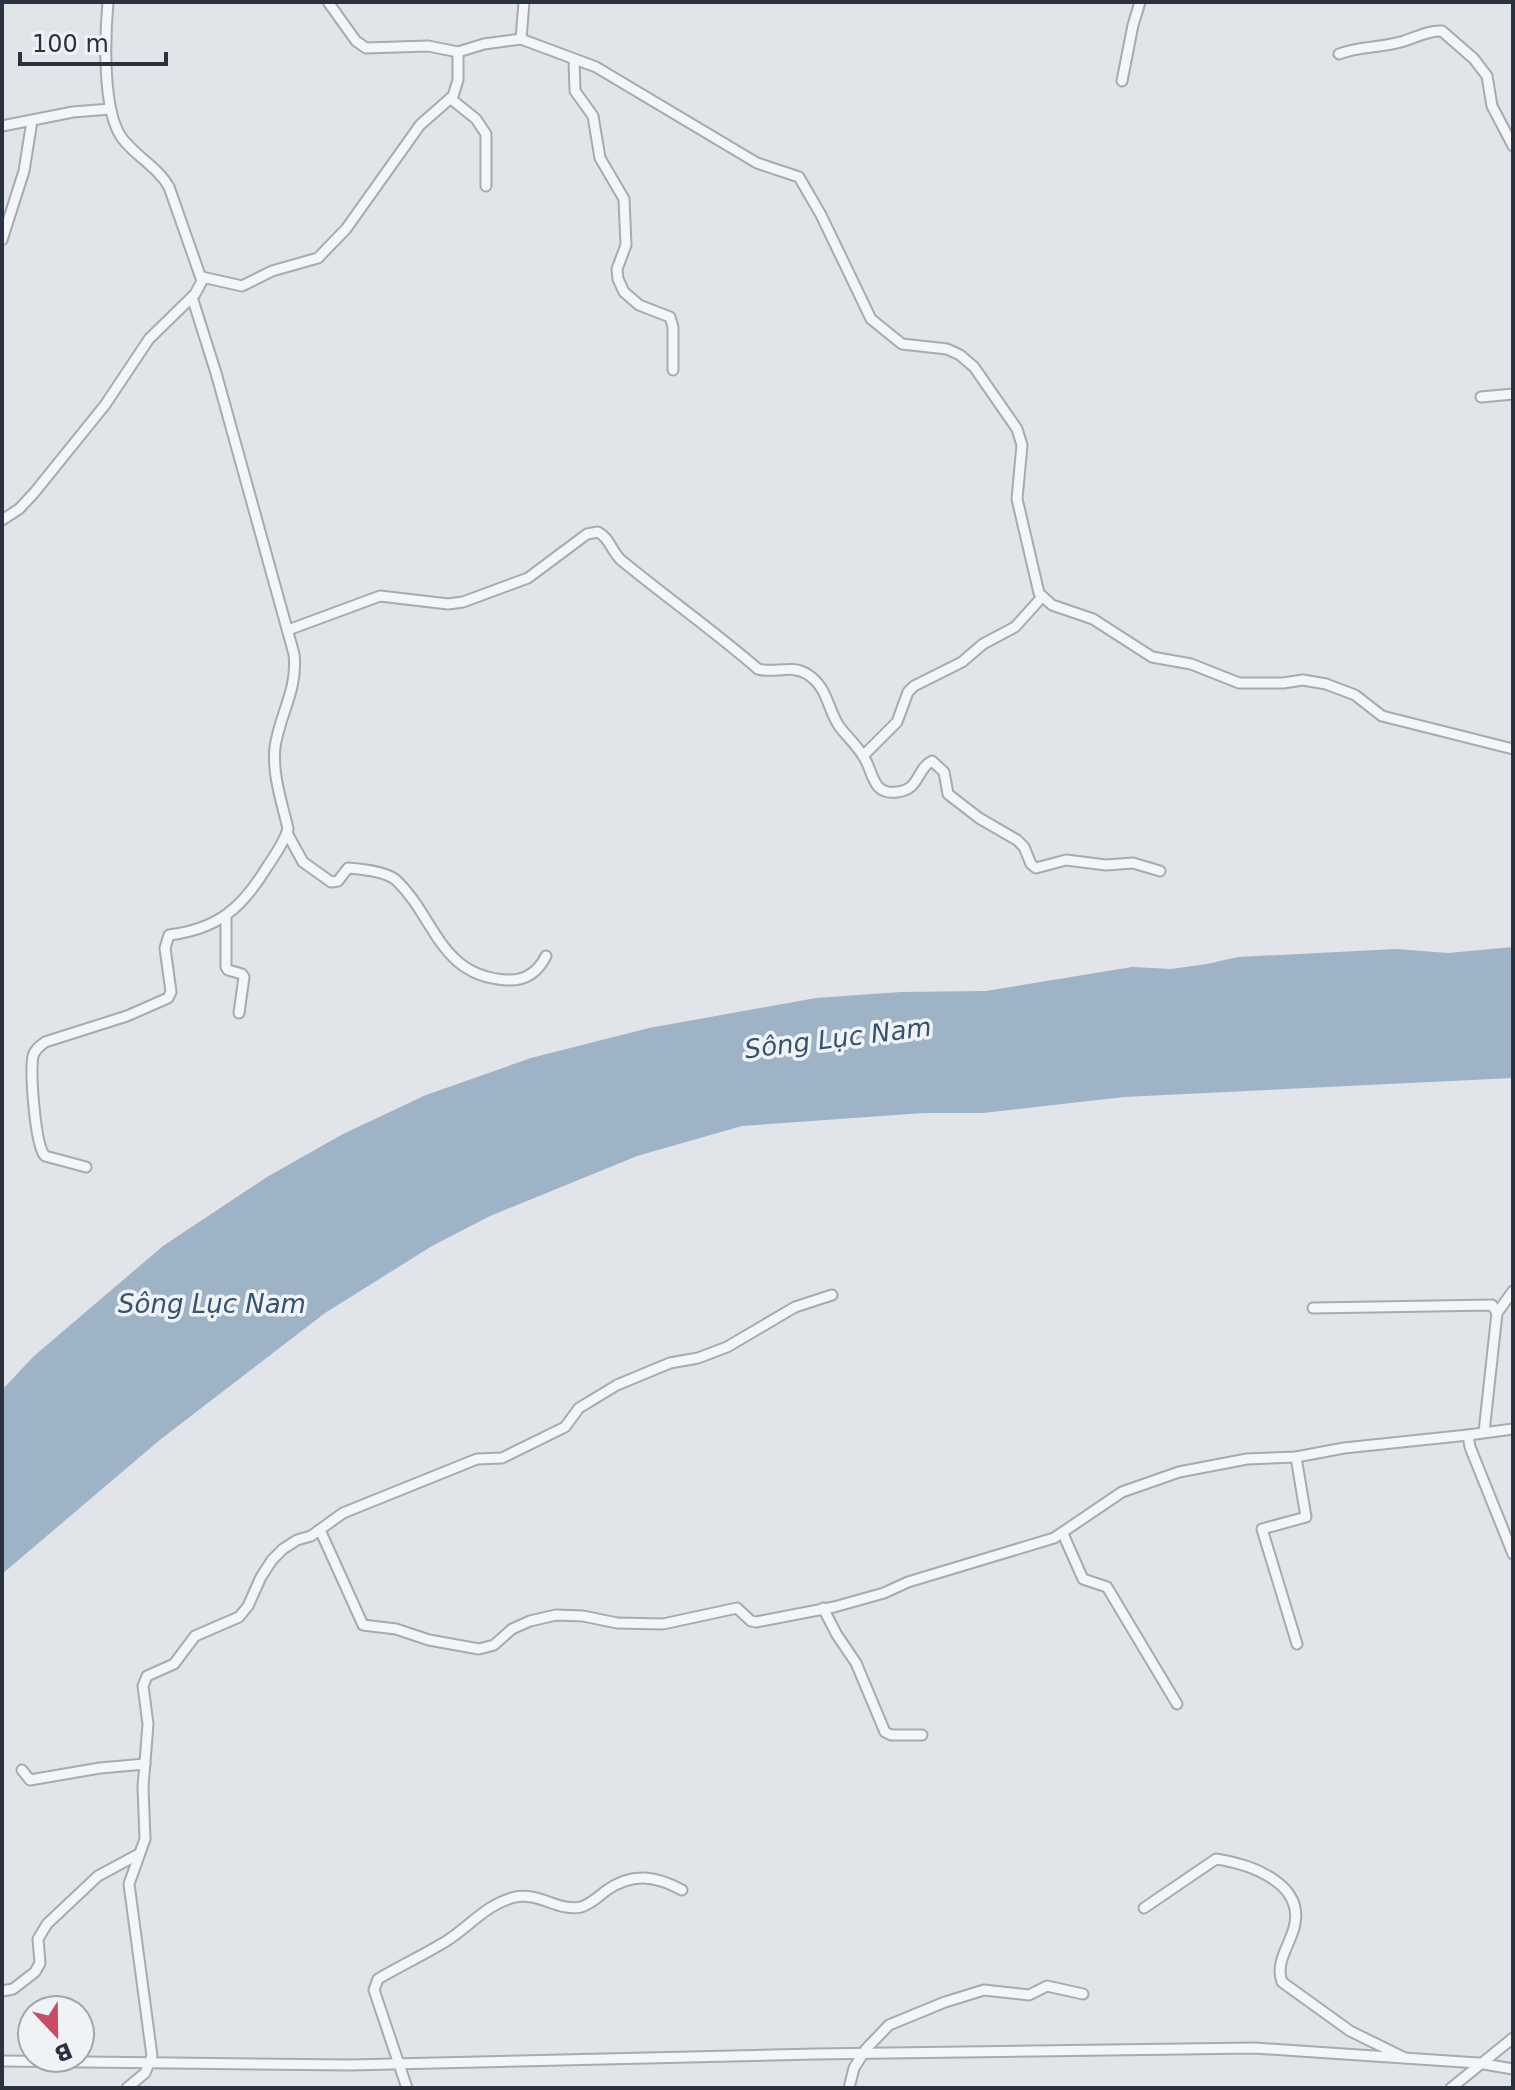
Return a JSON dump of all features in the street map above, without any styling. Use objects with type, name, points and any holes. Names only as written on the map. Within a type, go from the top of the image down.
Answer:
[{"type":"street","points":[[2,520],[19,509],[34,493],[105,405],[149,339],[200,287],[202,277],[167,183],[120,136],[110,109],[108,2]]},
{"type":"street","points":[[328,2],[356,41],[366,48],[428,46],[458,52],[484,44],[521,39],[604,71],[757,163],[799,177],[821,215],[871,319],[902,344],[947,349],[974,367],[1020,437],[1017,499],[1042,597],[1052,605],[1093,619],[1152,657],[1191,664],[1239,683],[1303,680],[1326,684],[1355,695],[1382,716],[1513,749]]},
{"type":"street","points":[[521,39],[524,2]]},
{"type":"street","points":[[1122,81],[1140,2]]},
{"type":"street","points":[[1339,54],[1355,48],[1377,48],[1442,31],[1465,50],[1487,76],[1492,106],[1513,146]]},
{"type":"street","points":[[202,277],[242,286],[272,271],[318,258],[355,217],[420,125],[451,99],[458,80],[458,52]]},
{"type":"street","points":[[574,60],[575,91],[593,116],[600,158],[624,199],[626,245],[617,269],[618,279],[624,292],[639,305],[670,317],[673,327],[673,370]]},
{"type":"street","points":[[451,99],[476,119],[486,134],[486,186]]},
{"type":"street","points":[[2,126],[73,112],[110,109]]},
{"type":"street","points":[[2,240],[24,171],[32,121]]},
{"type":"street","points":[[192,297],[288,630],[295,677],[277,739],[275,759],[287,833],[303,862],[331,882],[338,881],[345,870],[352,868],[390,876],[413,900],[440,945],[482,977],[521,980],[533,973],[546,956]]},
{"type":"street","points":[[1481,397],[1513,394]]},
{"type":"street","points":[[288,630],[380,596],[448,604],[463,602],[528,578],[587,534],[598,532],[607,538],[618,558],[758,669],[787,668],[810,676],[823,689],[837,723],[863,756],[876,786],[889,792],[909,789],[929,761],[936,763],[944,772],[948,794],[979,818],[1017,840],[1036,868],[1066,860],[1106,865],[1133,863],[1160,871]]},
{"type":"street","points":[[863,756],[897,722],[908,692],[914,686],[952,668],[983,644],[1015,627],[1042,597]]},
{"type":"street","points":[[86,1167],[45,1156],[41,1151],[35,1103],[33,1057],[36,1051],[45,1042],[127,1016],[168,998],[171,992],[165,948],[169,935],[191,930],[236,909],[257,883],[287,833]]},
{"type":"street","points":[[226,916],[226,967],[244,977],[239,1013]]},
{"type":"street","points":[[1484,1432],[1497,1313],[1513,1291]]},
{"type":"street","points":[[127,2088],[145,2073],[153,2045],[141,1982],[129,1884],[145,1839],[148,1724],[143,1686],[147,1676],[174,1664],[195,1636],[239,1617],[272,1560],[297,1540],[320,1530],[343,1513],[477,1459],[502,1458],[565,1427],[579,1408],[617,1385],[670,1363],[698,1358],[727,1347],[795,1307],[832,1295]]},
{"type":"street","points":[[1313,1308],[1492,1305],[1497,1313]]},
{"type":"street","points":[[320,1530],[363,1625],[396,1629],[479,1649],[489,1647],[512,1629],[530,1621],[556,1615],[583,1616],[617,1623],[663,1624],[737,1608],[756,1622],[823,1608],[884,1593],[908,1582],[1063,1534],[1122,1492],[1150,1481],[1224,1463],[1296,1457],[1344,1448],[1513,1429]]},
{"type":"street","points":[[1468,1435],[1513,1554]]},
{"type":"street","points":[[1296,1457],[1306,1517],[1262,1529],[1297,1644]]},
{"type":"street","points":[[1063,1534],[1083,1579],[1107,1587],[1177,1704]]},
{"type":"street","points":[[823,1608],[856,1663],[885,1732],[891,1735],[922,1735]]},
{"type":"street","points":[[22,1770],[30,1780],[145,1764]]},
{"type":"street","points":[[2,1991],[13,1989],[35,1972],[40,1963],[38,1939],[47,1924],[98,1876],[139,1854]]},
{"type":"street","points":[[1144,1908],[1216,1859],[1249,1865],[1272,1879],[1294,1904],[1294,1927],[1279,1971],[1282,1982],[1350,2031],[1408,2059]]},
{"type":"street","points":[[407,2088],[374,1990],[375,1983],[406,1962],[445,1942],[488,1907],[527,1895],[578,1908],[589,1904],[618,1882],[651,1877],[663,1879],[682,1890]]},
{"type":"street","points":[[849,2088],[854,2068],[863,2053],[889,2025],[945,2002],[984,1990],[1029,1995],[1047,1986],[1083,1994]]},
{"type":"street","points":[[1451,2088],[1478,2063],[1513,2038]]},
{"type":"street","points":[[2,2061],[399,2064],[1255,2048],[1478,2063],[1513,2069]]},
{"type":"water","name":"Sông Lục Nam","points":[[1513,947],[1513,1078],[1124,1097],[983,1113],[924,1113],[742,1126],[637,1156],[490,1216],[432,1246],[325,1313],[161,1439],[2,1574],[2,1390],[34,1356],[163,1246],[267,1177],[343,1134],[426,1095],[531,1058],[649,1028],[816,998],[901,992],[986,991],[1132,967],[1171,969],[1238,957],[1396,949],[1448,953]]}]
